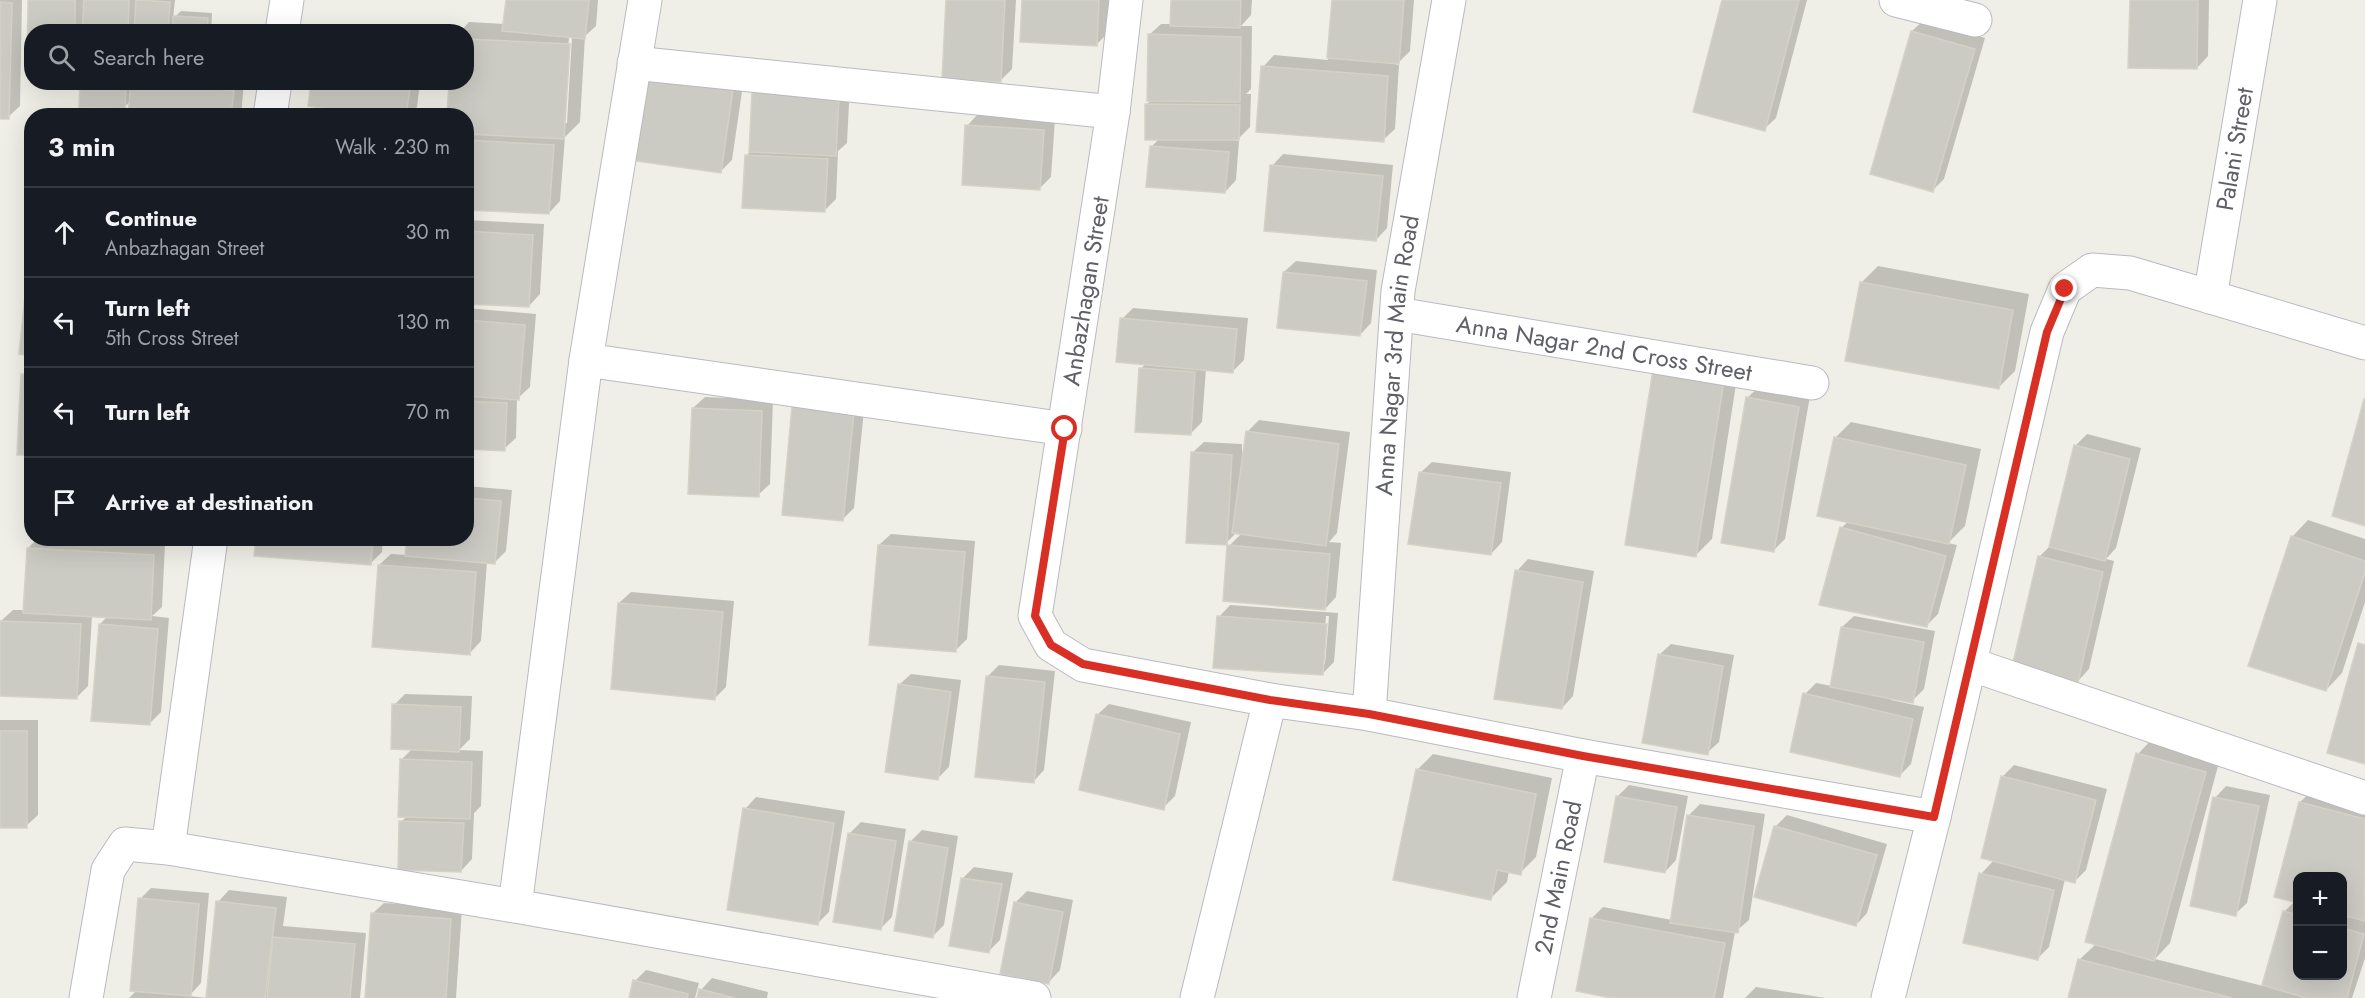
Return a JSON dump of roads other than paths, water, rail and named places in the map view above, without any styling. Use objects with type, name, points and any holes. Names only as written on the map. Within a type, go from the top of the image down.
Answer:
[{"type":"street","points":[[283,24],[287,0]]},
{"type":"street","points":[[515,906],[586,360],[645,0]]},
{"type":"street","name":"Anbazhagan Street","points":[[1126,0],[1113,112],[1035,616],[1051,645],[1083,664],[1270,700]]},
{"type":"street","name":"Anna Nagar 3rd Main Road","points":[[1369,714],[1398,291],[1449,0]]},
{"type":"street","points":[[1896,0],[1975,20]]},
{"type":"street","name":"Palani Street","points":[[2210,297],[2260,0]]},
{"type":"street","points":[[634,63],[1113,112]]},
{"type":"street","points":[[271,108],[274,90]]},
{"type":"street","points":[[1888,998],[1934,817],[2047,332],[2065,289],[2092,270],[2130,273],[2365,343]]},
{"type":"street","name":"Anna Nagar 2nd Cross Street","points":[[1397,314],[1812,384]]},
{"type":"street","points":[[586,360],[1065,429]]},
{"type":"street","points":[[168,848],[210,546]]},
{"type":"street","points":[[1970,664],[2365,798]]},
{"type":"street","points":[[1197,998],[1270,700],[1369,714],[1583,756],[1934,817]]},
{"type":"street","name":"2nd Main Road","points":[[1534,998],[1583,756]]},
{"type":"street","points":[[86,998],[108,870],[125,844],[168,848],[515,906],[1034,998]]}]
